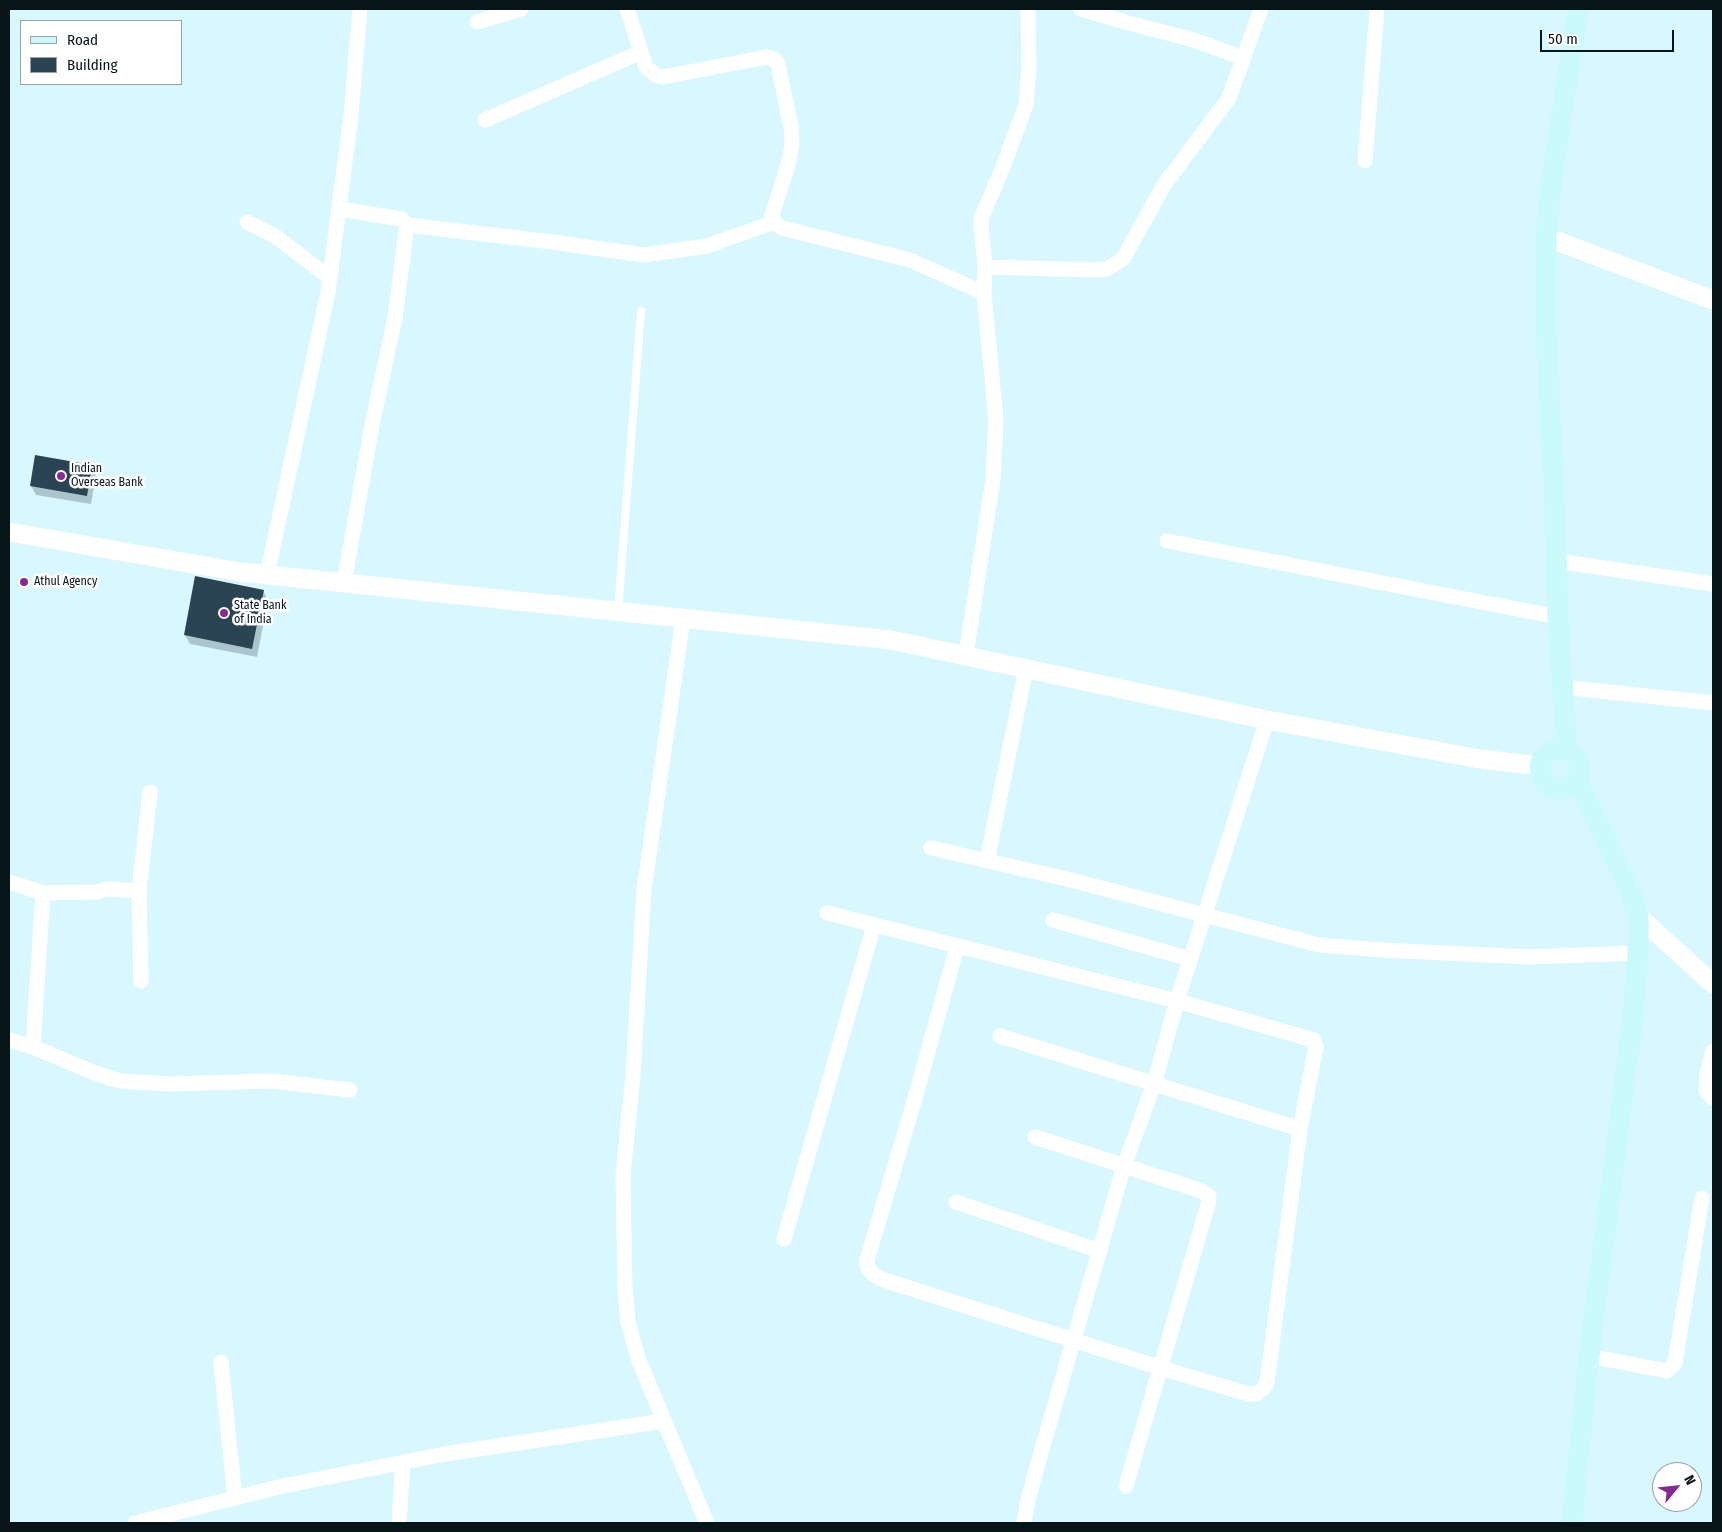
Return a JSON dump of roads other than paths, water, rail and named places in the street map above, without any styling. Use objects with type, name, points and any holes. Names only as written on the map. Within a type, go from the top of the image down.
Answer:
[{"type":"main road","points":[[1567,750],[1558,617],[1546,319],[1546,237],[1551,184],[1578,9]]},
{"type":"main road","points":[[1555,749],[1567,750],[1574,753],[1580,766],[1580,773],[1572,785],[1566,788],[1553,788],[1543,779],[1540,766],[1545,755],[1550,751],[1555,749]]},
{"type":"main road","points":[[1572,1523],[1589,1356],[1634,1017],[1638,953],[1638,916],[1630,891],[1577,780]]},
{"type":"street","points":[[267,575],[330,278],[351,116],[360,9]]},
{"type":"street","points":[[477,22],[521,9]]},
{"type":"street","points":[[626,9],[646,67],[657,76],[663,77],[767,56],[774,59],[778,64],[791,128],[792,144],[789,162],[772,215],[774,222],[782,228],[910,260],[984,293]]},
{"type":"street","points":[[966,655],[994,479],[996,420],[984,293],[985,267],[980,224],[1026,105],[1029,69],[1028,9]]},
{"type":"street","points":[[1081,9],[1194,40],[1243,58]]},
{"type":"street","points":[[985,267],[1096,270],[1107,269],[1123,259],[1164,185],[1229,98],[1261,9]]},
{"type":"street","points":[[1365,161],[1377,9]]},
{"type":"street","points":[[485,120],[641,52]]},
{"type":"street","points":[[339,210],[402,219],[407,225],[644,255],[707,246],[774,222]]},
{"type":"street","points":[[247,222],[275,236],[330,278]]},
{"type":"street","points":[[344,583],[373,420],[395,318],[407,225]]},
{"type":"street","points":[[1546,237],[1713,300]]},
{"type":"street","points":[[9,532],[240,572],[891,640],[1267,720],[1480,760],[1540,766]]},
{"type":"street","points":[[1167,541],[1558,617]]},
{"type":"street","points":[[1557,561],[1713,584]]},
{"type":"street","points":[[683,619],[644,890],[633,1075],[623,1175],[625,1288],[628,1322],[639,1361],[707,1523]]},
{"type":"street","points":[[987,861],[1026,668]]},
{"type":"street","points":[[1562,688],[1713,703]]},
{"type":"street","points":[[1024,1523],[1038,1463],[1124,1166],[1154,1084],[1190,958],[1267,720]]},
{"type":"street","points":[[141,981],[139,891],[150,792]]},
{"type":"street","points":[[931,848],[1067,879],[1319,945],[1529,957],[1638,953]]},
{"type":"street","points":[[9,882],[43,893],[98,892],[106,889],[139,891]]},
{"type":"street","points":[[33,1046],[43,893]]},
{"type":"street","points":[[826,913],[1177,1001],[1309,1037],[1314,1040],[1316,1047],[1300,1129],[1267,1383],[1256,1394],[1248,1394],[1074,1342],[884,1280],[874,1275],[868,1268],[867,1260],[957,947]]},
{"type":"street","points":[[1638,916],[1712,980]]},
{"type":"street","points":[[1053,920],[1190,958]]},
{"type":"street","points":[[784,1239],[874,925]]},
{"type":"street","points":[[1000,1036],[1300,1129]]},
{"type":"street","points":[[9,1040],[33,1046],[95,1073],[120,1081],[171,1084],[272,1081],[350,1090]]},
{"type":"street","points":[[1713,1051],[1707,1074],[1706,1090],[1713,1098]]},
{"type":"street","points":[[1035,1137],[1202,1191],[1208,1196],[1210,1201],[1126,1486]]},
{"type":"street","points":[[1589,1356],[1667,1371],[1675,1363],[1702,1198]]},
{"type":"street","points":[[956,1202],[1100,1251]]},
{"type":"street","points":[[221,1362],[235,1498]]},
{"type":"street","points":[[135,1523],[283,1486],[444,1454],[664,1421]]},
{"type":"street","points":[[399,1523],[403,1462]]},
{"type":"lane","points":[[618,612],[641,311]]},
{"type":"place","name":"Indian Overseas Bank","points":[[61,476]]},
{"type":"place","name":"Athul Agency","points":[[24,582]]},
{"type":"place","name":"State Bank of India","points":[[224,613]]}]
